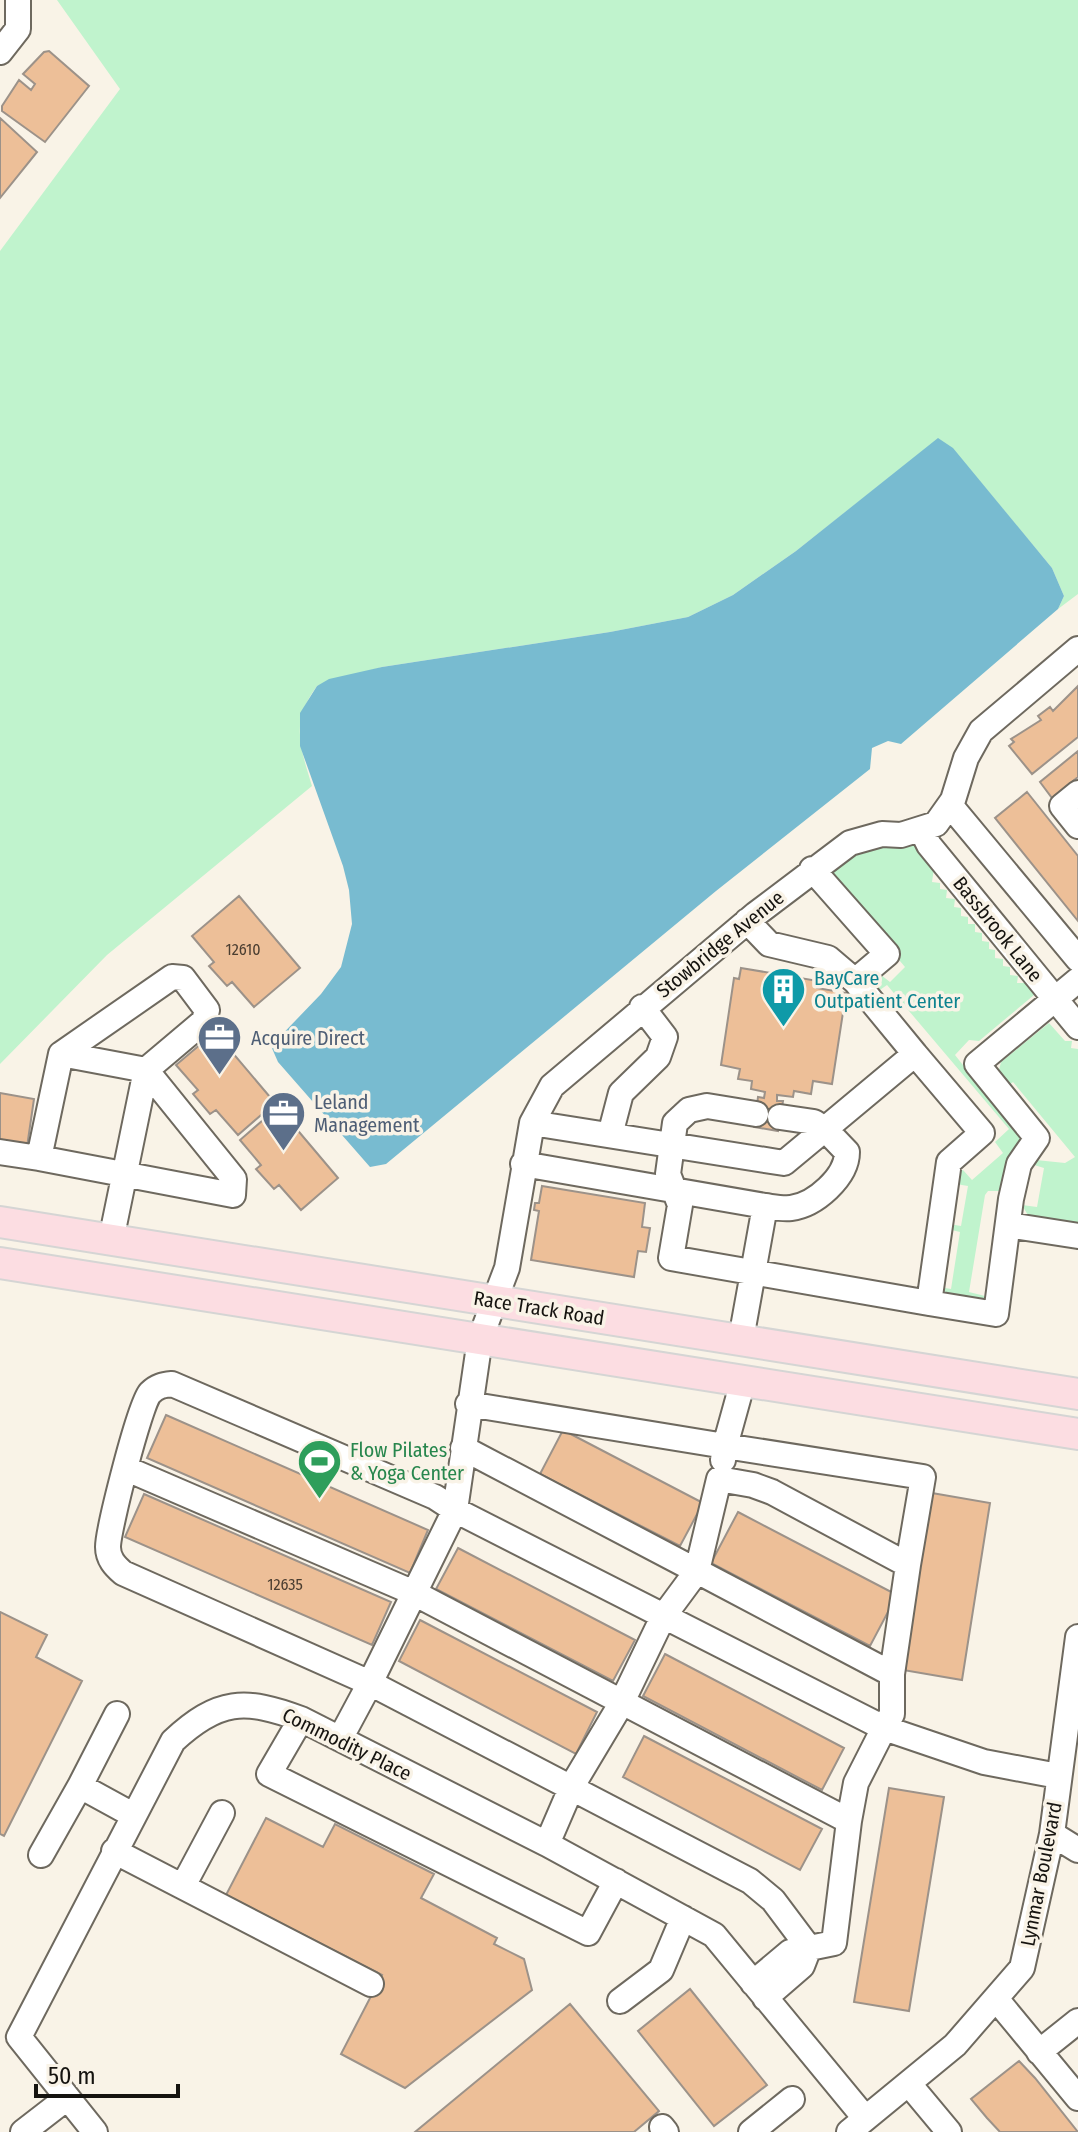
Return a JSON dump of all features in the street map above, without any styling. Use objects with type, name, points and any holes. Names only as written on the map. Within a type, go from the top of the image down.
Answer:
[{"type":"main road","name":"Race Track Road","points":[[0,1222],[1078,1394]]},
{"type":"main road","points":[[104,1279],[111,1240]]},
{"type":"main road","name":"Race Track Road","points":[[0,1263],[1078,1434]]},
{"type":"street","points":[[0,52],[18,29],[18,0]]},
{"type":"street","points":[[1078,649],[981,731],[966,758],[950,805],[1078,959]]},
{"type":"street","points":[[1070,799],[1078,826]]},
{"type":"street","name":"Stowbridge Avenue","points":[[455,1510],[468,1404],[480,1339],[507,1268],[532,1123],[563,1075],[812,869],[850,843],[936,824],[950,805]]},
{"type":"street","name":"Bassbrook Lane","points":[[921,829],[929,845],[1078,1027]]},
{"type":"street","points":[[812,869],[887,954],[855,981]]},
{"type":"street","points":[[747,921],[769,944],[828,958],[855,981],[982,1133],[949,1162],[929,1303]]},
{"type":"street","points":[[39,1158],[61,1054],[172,977],[183,978],[207,1010],[204,1021],[146,1070],[111,1240]]},
{"type":"street","points":[[523,1164],[675,1188],[784,1209],[801,1206],[840,1175],[847,1165],[847,1152],[814,1122],[707,1106],[689,1110],[675,1123],[668,1174],[675,1188],[680,1205],[671,1258],[996,1314],[1019,1164],[1037,1138],[977,1064],[1078,980]]},
{"type":"street","points":[[610,1135],[621,1093],[658,1057],[665,1037],[642,1007]]},
{"type":"street","points":[[0,1152],[233,1195],[234,1179],[146,1070],[61,1054]]},
{"type":"street","points":[[532,1123],[784,1163],[915,1054]]},
{"type":"street","points":[[741,1339],[765,1206]]},
{"type":"street","points":[[1008,1225],[1078,1236]]},
{"type":"street","points":[[547,1844],[572,1786],[621,1704],[663,1617],[697,1571],[743,1381]]},
{"type":"street","points":[[809,1948],[773,1900],[750,1881],[370,1683],[137,1579],[112,1563],[108,1549],[148,1394],[159,1385],[172,1384],[435,1497],[455,1510],[884,1728],[984,1762],[1058,1776]]},
{"type":"street","points":[[468,1404],[923,1477],[892,1674],[892,1714],[856,1783],[834,1943],[790,1952],[759,1990]]},
{"type":"street","points":[[463,1448],[892,1674]]},
{"type":"street","points":[[127,1469],[412,1592],[849,1821]]},
{"type":"street","points":[[719,1479],[772,1492],[908,1565]]},
{"type":"street","points":[[340,1739],[455,1510]]},
{"type":"street","name":"Lynmar Boulevard","points":[[857,2125],[955,2045],[1022,1968],[1052,1834],[1078,1637]]},
{"type":"street","name":"Commodity Place","points":[[95,2132],[67,2098],[9,2040],[173,1741],[196,1719],[224,1706],[262,1704],[301,1719],[547,1844],[714,1935],[759,1990],[857,2125]]},
{"type":"street","points":[[41,1855],[117,1714]]},
{"type":"street","points":[[301,1719],[269,1774],[588,1933],[616,1881]]},
{"type":"street","points":[[80,1786],[133,1815]]},
{"type":"street","points":[[183,1886],[222,1813]]},
{"type":"street","points":[[1052,1834],[1078,1850]]},
{"type":"street","points":[[114,1851],[371,1984]]},
{"type":"street","points":[[620,2001],[661,1970],[683,1918]]},
{"type":"street","points":[[997,2000],[1078,2098]]},
{"type":"street","points":[[1039,2052],[1078,2021]]},
{"type":"street","points":[[909,2084],[949,2132]]},
{"type":"street","points":[[23,2132],[67,2098]]},
{"type":"street","points":[[751,2132],[792,2099]]},
{"type":"green space","points":[[57,0],[1078,0],[1078,594],[1058,609],[1064,596],[1052,568],[953,449],[938,439],[796,551],[733,595],[688,617],[382,667],[317,686],[300,723],[301,746],[312,786],[107,955],[0,1064],[0,251],[120,89]]},
{"type":"green space","points":[[902,844],[919,845],[935,861],[932,882],[940,883],[940,889],[947,890],[946,898],[955,899],[954,907],[961,908],[961,916],[968,917],[968,924],[975,924],[975,932],[982,933],[982,941],[989,942],[989,949],[995,950],[995,958],[1003,959],[1003,966],[1010,967],[1010,975],[1018,976],[1017,983],[1024,983],[1026,976],[1035,989],[1034,995],[979,1041],[969,1040],[955,1055],[1020,1137],[1017,1149],[1007,1160],[1002,1191],[988,1191],[985,1195],[969,1292],[985,1296],[983,1300],[938,1292],[939,1287],[951,1289],[960,1232],[948,1229],[949,1224],[961,1226],[968,1186],[956,1184],[956,1172],[963,1170],[972,1180],[1003,1153],[995,1142],[1009,1129],[887,985],[877,992],[870,985],[881,975],[890,982],[905,967],[836,885],[831,872],[864,852]]},
{"type":"green space","points":[[1049,1023],[1065,1041],[1072,1041],[1071,1048],[1078,1049],[1078,1225],[1029,1217],[1022,1205],[1037,1207],[1044,1168],[1031,1164],[1036,1160],[1065,1163],[1075,1157],[1013,1082],[1009,1085],[998,1074],[1001,1062]]},
{"type":"water","points":[[938,438],[953,448],[1052,568],[1064,596],[1058,609],[901,744],[888,741],[872,748],[870,769],[716,891],[386,1164],[370,1167],[278,1062],[271,1046],[321,994],[341,967],[352,924],[343,866],[300,746],[300,713],[317,686],[329,679],[382,667],[688,617],[733,595],[796,551]]},
{"type":"building","points":[[49,51],[89,86],[45,142],[2,111],[2,106],[19,80],[31,90],[35,84],[23,74],[44,52]]},
{"type":"building","points":[[0,118],[37,152],[0,198]]},
{"type":"building","points":[[1078,686],[1078,737],[1032,774],[1009,746],[1014,742],[1011,739],[1041,720],[1038,716],[1050,707],[1053,711]]},
{"type":"building","points":[[1078,751],[1078,777],[1052,798],[1040,782]]},
{"type":"building","points":[[1027,792],[1078,856],[1078,921],[995,818]]},
{"type":"building","points":[[239,896],[300,968],[254,1007],[232,982],[227,986],[209,966],[214,962],[192,936]]},
{"type":"building","name":"BayCare Outpatient Center","points":[[741,968],[818,981],[817,988],[846,993],[832,1084],[813,1081],[811,1094],[794,1091],[793,1097],[777,1095],[777,1101],[783,1101],[778,1131],[754,1127],[758,1097],[764,1098],[765,1092],[751,1089],[752,1081],[738,1079],[740,1069],[721,1065],[734,978],[739,979]]},
{"type":"building","name":"Acquire Direct","points":[[215,1032],[275,1103],[238,1135],[216,1110],[210,1114],[193,1094],[198,1090],[176,1065]]},
{"type":"building","points":[[0,1093],[34,1099],[27,1147],[0,1142]]},
{"type":"building","name":"Leland Management","points":[[278,1107],[338,1178],[301,1210],[279,1185],[274,1189],[256,1169],[261,1165],[240,1140]]},
{"type":"building","points":[[542,1186],[645,1203],[642,1227],[650,1228],[646,1252],[638,1251],[634,1277],[531,1260],[539,1211],[534,1210],[535,1203],[539,1203]]},
{"type":"building","points":[[166,1415],[428,1530],[410,1573],[147,1458]]},
{"type":"building","points":[[563,1430],[703,1503],[680,1546],[540,1474]]},
{"type":"building","points":[[932,1493],[990,1503],[962,1680],[903,1670]]},
{"type":"building","points":[[144,1494],[391,1602],[372,1645],[125,1537]]},
{"type":"building","points":[[738,1512],[897,1595],[870,1646],[711,1563]]},
{"type":"building","points":[[458,1548],[635,1640],[613,1681],[436,1589]]},
{"type":"building","points":[[0,1612],[47,1635],[36,1657],[82,1681],[4,1836],[0,1834]]},
{"type":"building","points":[[420,1620],[597,1712],[576,1754],[399,1661]]},
{"type":"building","points":[[665,1654],[844,1748],[822,1790],[643,1696]]},
{"type":"building","points":[[644,1736],[822,1829],[800,1870],[623,1777]]},
{"type":"building","points":[[889,1788],[944,1797],[909,2011],[854,2002]]},
{"type":"building","points":[[266,1818],[323,1847],[335,1824],[434,1874],[421,1898],[497,1938],[494,1944],[524,1959],[532,1990],[405,2088],[341,2054],[382,1975],[226,1895]]},
{"type":"building","points":[[690,1989],[767,2085],[714,2126],[638,2031]]},
{"type":"building","points":[[570,2004],[659,2111],[634,2132],[415,2132]]},
{"type":"building","points":[[1019,2061],[1078,2132],[1000,2132],[971,2099]]},
{"type":"place","name":"BayCare Outpatient Center","points":[[783,1029]]},
{"type":"place","name":"Acquire Direct","points":[[220,1077]]},
{"type":"place","name":"Leland Management","points":[[283,1152]]},
{"type":"place","name":"Flow Pilates & Yoga Center","points":[[319,1500]]}]
